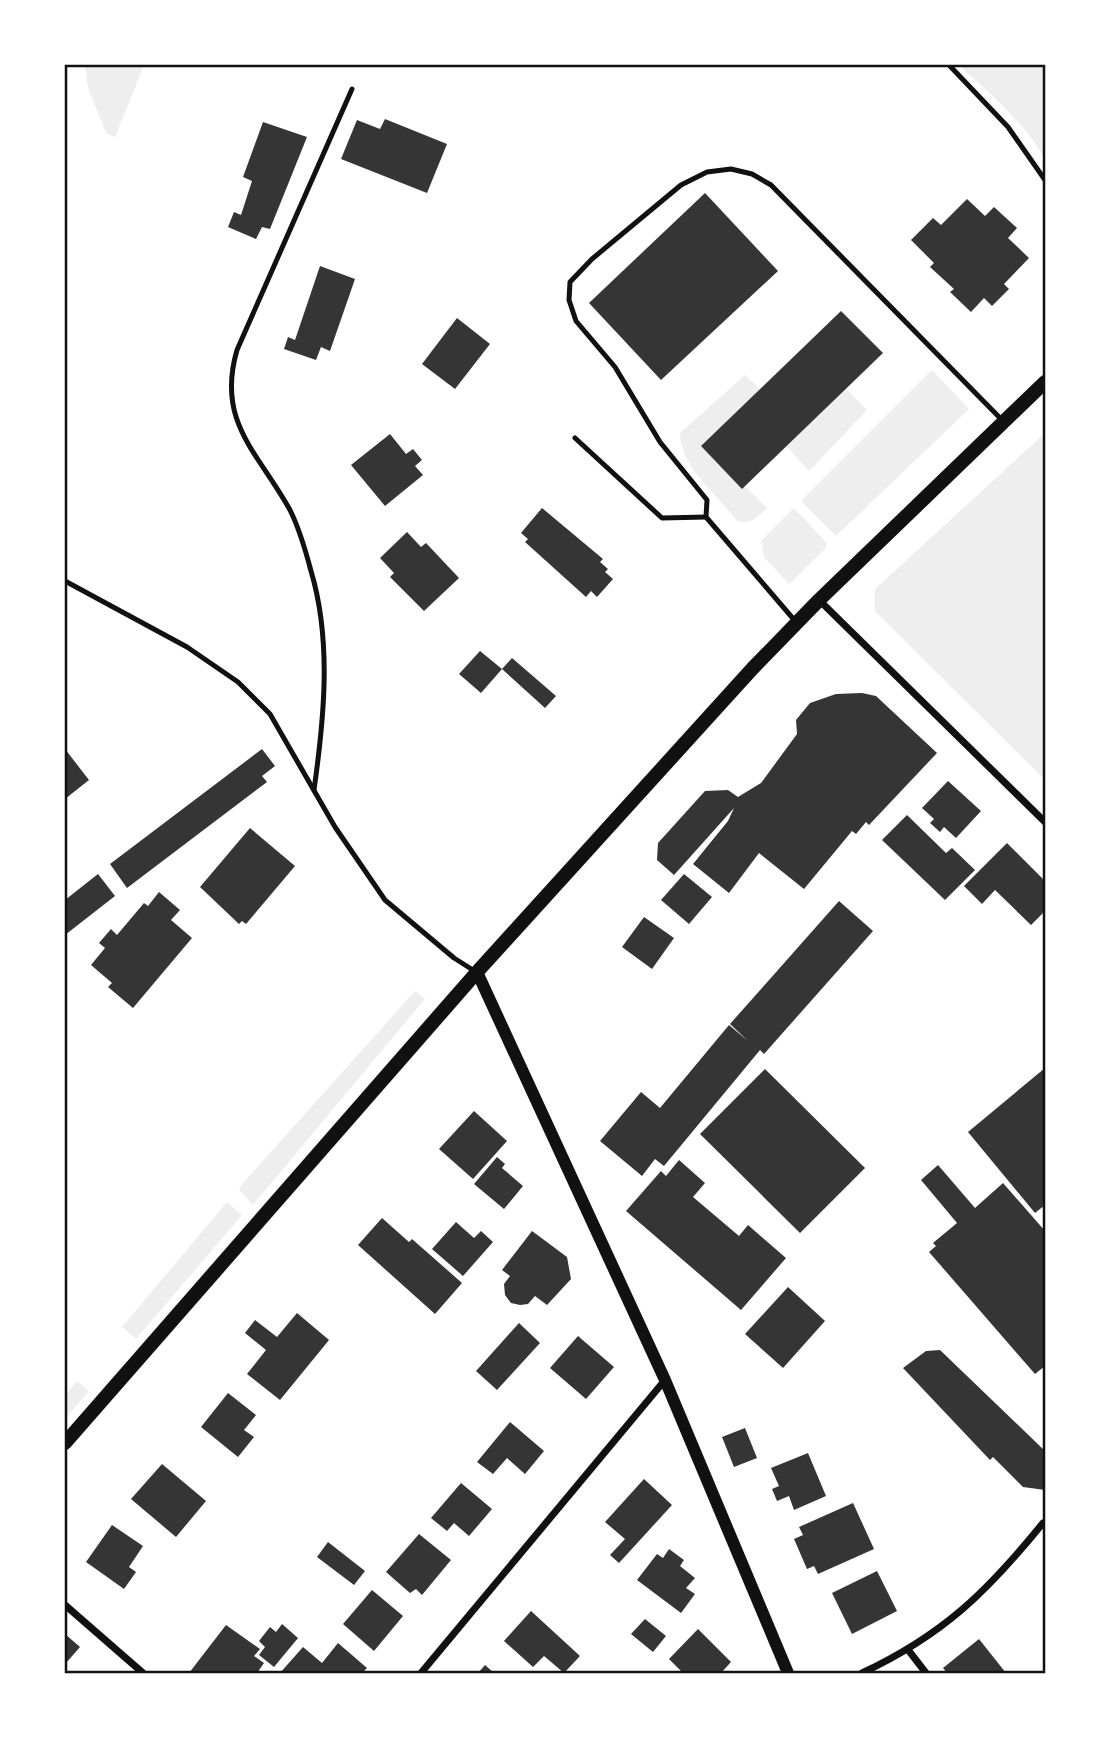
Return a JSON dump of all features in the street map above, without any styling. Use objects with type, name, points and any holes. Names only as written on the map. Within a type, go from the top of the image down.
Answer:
[{"type":"main road","points":[[65,1443],[477,972],[796,623],[1045,382]]},
{"type":"street","points":[[818,600],[1045,822]]},
{"type":"street","points":[[477,972],[665,1380],[788,1673]]},
{"type":"street","points":[[421,1673],[665,1380]]},
{"type":"street","points":[[862,1673],[909,1651],[949,1623],[999,1577],[1043,1523]]},
{"type":"street","points":[[65,1605],[143,1673]]},
{"type":"street","points":[[909,1651],[926,1673]]},
{"type":"lane","points":[[948,65],[1008,127],[1045,180]]},
{"type":"lane","points":[[314,790],[324,716],[321,619],[312,573],[291,513],[242,433],[232,408],[229,388],[237,350],[352,89]]},
{"type":"lane","points":[[796,623],[706,517],[707,500],[660,442],[615,367],[576,321],[569,300],[570,282],[592,259],[681,186],[707,172],[731,169],[752,174],[771,186],[1004,422]]},
{"type":"lane","points":[[575,438],[662,518],[706,517]]},
{"type":"lane","points":[[65,581],[187,647],[238,682],[270,714],[335,827],[385,900],[454,958],[477,972]]},
{"type":"shaded area","points":[[85,65],[144,65],[115,137],[106,133],[88,88]]},
{"type":"shaded area","points":[[959,65],[1045,65],[1045,159],[1017,121]]},
{"type":"shaded area","points":[[932,370],[969,409],[836,536],[801,501]]},
{"type":"shaded area","points":[[745,375],[760,389],[701,446],[742,488],[745,486],[767,508],[754,519],[742,522],[737,521],[693,469],[682,446],[680,433]]},
{"type":"shaded area","points":[[846,389],[867,410],[809,471],[786,446]]},
{"type":"shaded area","points":[[1045,433],[1045,780],[875,611],[875,589]]},
{"type":"shaded area","points":[[794,508],[826,542],[826,548],[789,584],[764,557],[761,541]]},
{"type":"shaded area","points":[[415,991],[425,999],[253,1205],[239,1190],[243,1183]]},
{"type":"shaded area","points":[[227,1202],[242,1215],[136,1339],[122,1327]]},
{"type":"shaded area","points":[[77,1381],[89,1391],[65,1419],[65,1395]]},
{"type":"building","points":[[385,119],[447,144],[427,193],[341,159],[357,120],[380,129]]},
{"type":"building","points":[[263,122],[307,137],[270,229],[262,227],[256,239],[228,227],[234,212],[241,215],[252,181],[243,177]]},
{"type":"building","points":[[705,193],[778,271],[661,380],[589,303]]},
{"type":"building","points":[[967,199],[985,216],[994,207],[1017,228],[1008,238],[1029,258],[1004,284],[1009,289],[992,306],[984,298],[971,312],[950,292],[954,289],[930,267],[934,263],[911,240],[933,218],[941,225]]},
{"type":"building","points":[[320,266],[355,279],[330,351],[321,347],[316,360],[284,349],[288,337],[295,340]]},
{"type":"building","points":[[841,311],[883,353],[742,489],[701,446]]},
{"type":"building","points":[[457,318],[490,344],[455,389],[422,364]]},
{"type":"building","points":[[390,434],[406,454],[413,449],[422,460],[415,466],[423,475],[385,506],[351,465]]},
{"type":"building","points":[[542,508],[603,559],[600,562],[608,569],[605,572],[613,579],[597,597],[591,591],[586,597],[525,542],[528,539],[521,533]]},
{"type":"building","points":[[407,532],[421,547],[426,543],[459,578],[424,611],[390,577],[394,573],[380,558]]},
{"type":"building","points":[[480,651],[502,669],[481,693],[459,674]]},
{"type":"building","points":[[512,658],[556,696],[545,708],[502,669]]},
{"type":"building","points":[[862,693],[876,696],[937,753],[869,825],[866,822],[856,834],[852,831],[804,889],[759,853],[729,893],[693,864],[728,821],[734,808],[674,875],[657,860],[658,843],[705,791],[728,790],[738,797],[761,783],[797,734],[796,720],[810,703],[836,694]]},
{"type":"building","points":[[65,749],[89,780],[65,799]]},
{"type":"building","points":[[262,749],[275,766],[262,776],[267,782],[127,888],[110,864]]},
{"type":"building","points":[[948,781],[981,811],[956,838],[944,827],[940,832],[930,823],[934,819],[922,808]]},
{"type":"building","points":[[907,815],[946,853],[952,848],[975,870],[945,900],[882,840]]},
{"type":"building","points":[[250,828],[295,866],[246,924],[242,921],[239,924],[200,887]]},
{"type":"building","points":[[1007,843],[1045,881],[1045,911],[1031,925],[995,890],[982,904],[964,886]]},
{"type":"building","points":[[98,874],[115,896],[65,935],[65,900]]},
{"type":"building","points":[[684,874],[712,897],[689,924],[661,900]]},
{"type":"building","points":[[159,892],[180,910],[171,920],[192,938],[133,1008],[108,987],[112,983],[91,965],[105,948],[99,943],[111,929],[117,935],[144,903],[148,906]]},
{"type":"building","points":[[839,901],[873,931],[764,1054],[760,1050],[664,1166],[655,1159],[642,1176],[600,1141],[641,1092],[660,1108],[729,1025],[748,1041],[730,1024]]},
{"type":"building","points":[[644,917],[674,938],[652,969],[622,947]]},
{"type":"building","points":[[1045,1068],[1045,1205],[1035,1213],[968,1132]]},
{"type":"building","points":[[765,1069],[865,1168],[800,1233],[700,1134]]},
{"type":"building","points":[[474,1111],[507,1141],[473,1179],[439,1149]]},
{"type":"building","points":[[497,1157],[505,1164],[502,1168],[523,1186],[504,1209],[474,1184]]},
{"type":"building","points":[[679,1160],[705,1183],[693,1197],[739,1236],[748,1225],[786,1258],[741,1310],[626,1211],[661,1171],[666,1176]]},
{"type":"building","points":[[938,1165],[975,1208],[1003,1183],[1045,1231],[1045,1366],[1035,1374],[929,1252],[936,1246],[933,1243],[957,1223],[921,1180]]},
{"type":"building","points":[[382,1218],[409,1242],[412,1239],[462,1283],[435,1314],[358,1245]]},
{"type":"building","points":[[456,1222],[474,1238],[481,1231],[493,1242],[463,1276],[432,1249]]},
{"type":"building","points":[[532,1231],[567,1257],[571,1279],[547,1305],[535,1296],[528,1304],[511,1303],[505,1295],[504,1284],[510,1276],[502,1270]]},
{"type":"building","points":[[788,1287],[825,1321],[783,1368],[745,1334]]},
{"type":"building","points":[[297,1313],[329,1340],[280,1400],[247,1374],[266,1350],[245,1333],[255,1320],[277,1337]]},
{"type":"building","points":[[519,1323],[540,1343],[497,1390],[476,1371]]},
{"type":"building","points":[[578,1336],[614,1367],[586,1399],[550,1368]]},
{"type":"building","points":[[940,1350],[1045,1451],[1045,1490],[1023,1487],[993,1457],[990,1460],[903,1368],[926,1351]]},
{"type":"building","points":[[228,1393],[256,1415],[244,1430],[254,1437],[238,1457],[201,1427]]},
{"type":"building","points":[[510,1422],[544,1451],[525,1474],[507,1458],[493,1474],[477,1462]]},
{"type":"building","points":[[745,1428],[757,1458],[734,1467],[722,1437]]},
{"type":"building","points":[[808,1453],[826,1496],[794,1510],[789,1496],[777,1501],[772,1489],[779,1486],[771,1468]]},
{"type":"building","points":[[162,1464],[206,1501],[176,1537],[131,1499]]},
{"type":"building","points":[[644,1479],[672,1505],[619,1563],[610,1555],[625,1539],[605,1522]]},
{"type":"building","points":[[461,1483],[492,1509],[469,1536],[454,1523],[447,1531],[431,1518]]},
{"type":"building","points":[[853,1503],[874,1549],[818,1574],[814,1566],[807,1569],[794,1539],[803,1535],[799,1527]]},
{"type":"building","points":[[112,1525],[143,1546],[129,1567],[136,1572],[124,1589],[86,1562]]},
{"type":"building","points":[[419,1534],[451,1560],[422,1595],[416,1589],[410,1593],[386,1572]]},
{"type":"building","points":[[328,1542],[365,1571],[354,1585],[317,1557]]},
{"type":"building","points":[[669,1549],[684,1560],[680,1566],[695,1578],[686,1588],[695,1594],[681,1613],[637,1580],[657,1554],[663,1558]]},
{"type":"building","points":[[877,1571],[897,1611],[852,1634],[832,1593]]},
{"type":"building","points":[[372,1590],[403,1616],[374,1651],[343,1624]]},
{"type":"building","points":[[531,1611],[580,1656],[564,1673],[544,1656],[533,1667],[504,1641]]},
{"type":"building","points":[[645,1619],[666,1636],[653,1652],[631,1634]]},
{"type":"building","points":[[282,1624],[298,1638],[274,1667],[259,1655],[265,1647],[259,1641],[270,1627],[276,1632]]},
{"type":"building","points":[[226,1625],[260,1649],[254,1656],[264,1663],[257,1673],[189,1673]]},
{"type":"building","points":[[698,1629],[731,1662],[721,1673],[683,1673],[669,1659]]},
{"type":"building","points":[[65,1634],[80,1647],[66,1663],[65,1662]]},
{"type":"building","points":[[979,1639],[1006,1673],[947,1673],[943,1668]]},
{"type":"building","points":[[338,1643],[367,1668],[362,1673],[280,1673],[303,1647],[322,1663]]},
{"type":"building","points":[[485,1665],[494,1673],[478,1673]]}]
